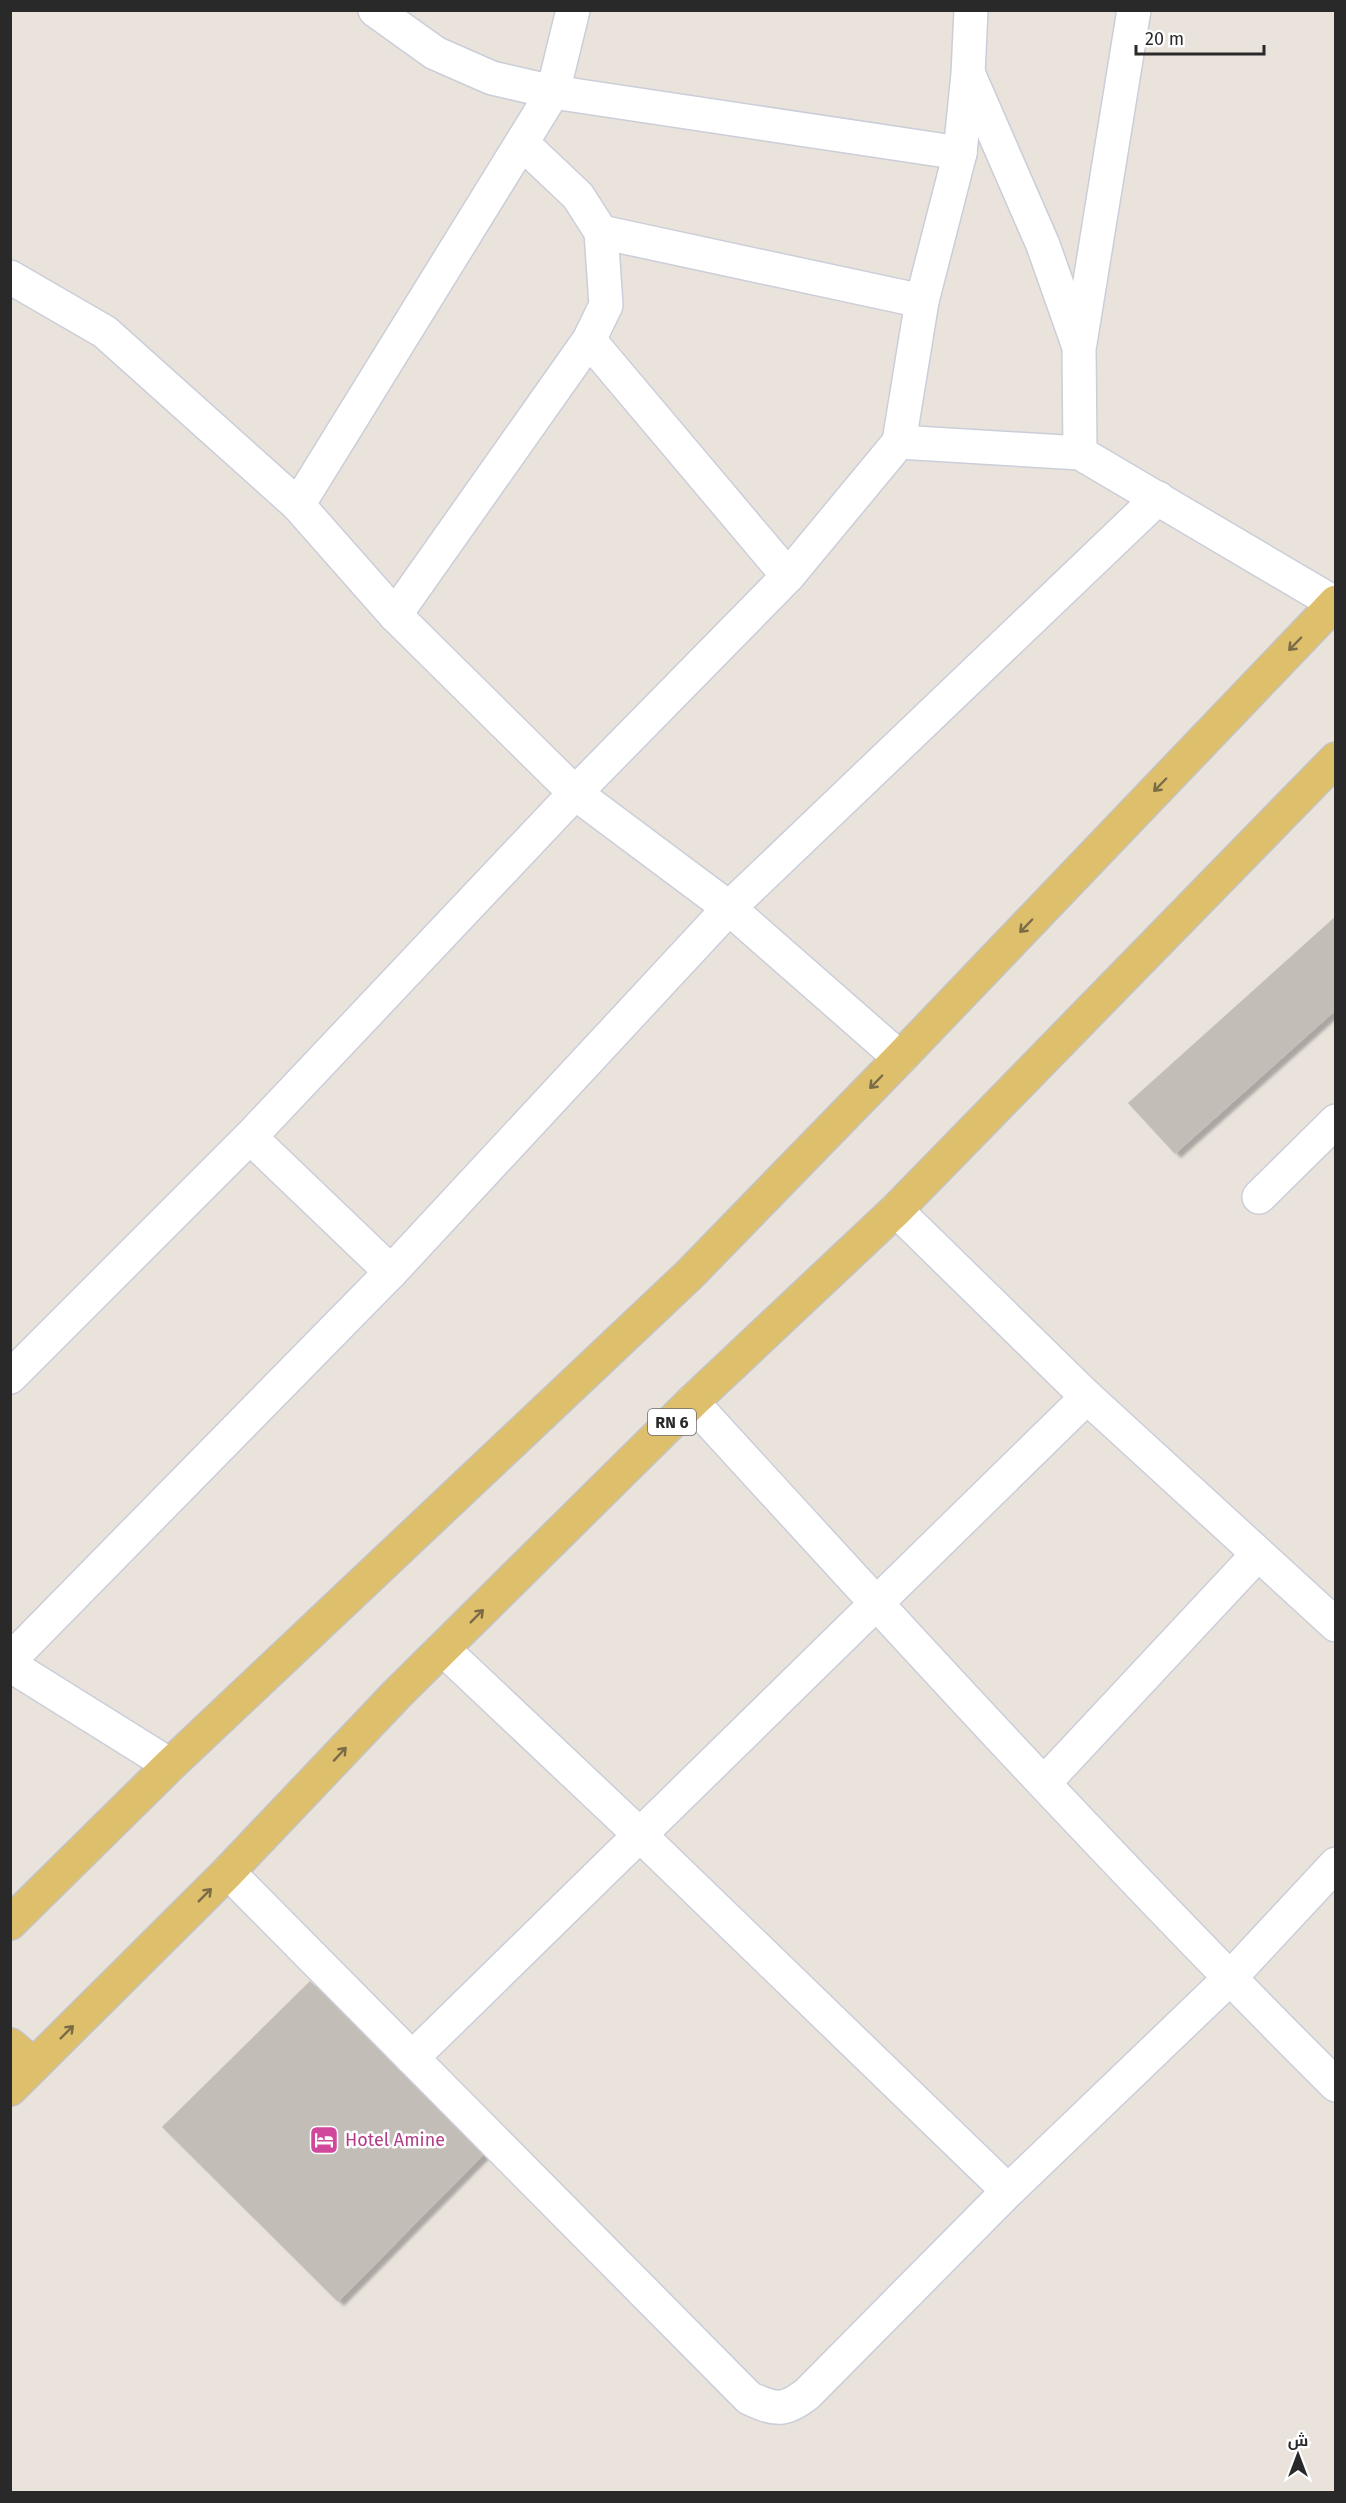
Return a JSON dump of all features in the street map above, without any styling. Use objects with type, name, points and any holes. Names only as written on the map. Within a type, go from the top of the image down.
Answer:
[{"type":"main road","points":[[10,1923],[170,1765],[689,1275],[1335,603]]},
{"type":"main road","name":"RN 6","points":[[10,2089],[22,2055],[228,1872],[397,1694],[692,1402],[896,1210],[1335,759]]},
{"type":"street","points":[[375,10],[435,53],[492,78],[553,92],[960,153]]},
{"type":"street","points":[[298,505],[553,92],[573,10]]},
{"type":"street","points":[[10,1377],[250,1137],[575,793],[788,576],[898,442],[922,301],[960,153],[968,74],[971,10]]},
{"type":"street","points":[[1080,453],[1079,347],[1134,10]]},
{"type":"street","points":[[968,74],[1043,245],[1079,347]]},
{"type":"street","points":[[394,615],[589,340],[606,305],[601,232],[578,196],[522,143]]},
{"type":"street","points":[[601,232],[922,301]]},
{"type":"street","points":[[10,278],[105,332],[298,505],[394,615],[575,793],[729,908],[900,1058]]},
{"type":"street","points":[[589,340],[788,576]]},
{"type":"street","points":[[898,442],[1080,453],[1335,603]]},
{"type":"street","points":[[10,1659],[391,1272],[729,908],[1158,498]]},
{"type":"street","points":[[1259,1197],[1335,1121]]},
{"type":"street","points":[[250,1137],[391,1272]]},
{"type":"street","points":[[896,1210],[1087,1397],[1335,1625]]},
{"type":"street","points":[[412,2058],[1087,1397]]},
{"type":"street","points":[[692,1402],[877,1604],[1229,1979],[1335,2085]]},
{"type":"street","points":[[1045,1782],[1258,1554]]},
{"type":"street","points":[[443,1649],[1008,2191]]},
{"type":"street","points":[[10,1665],[170,1765]]},
{"type":"street","points":[[228,1872],[749,2398],[772,2408],[792,2406],[807,2394],[1008,2191],[1229,1979],[1335,1864]]},
{"type":"building","points":[[1336,917],[1336,1009],[1175,1153],[1129,1103]]},
{"type":"building","name":"Hotel Amine","points":[[310,1982],[485,2152],[338,2301],[163,2127]]},
{"type":"place","name":"Hotel Amine","points":[[324,2140]]}]
